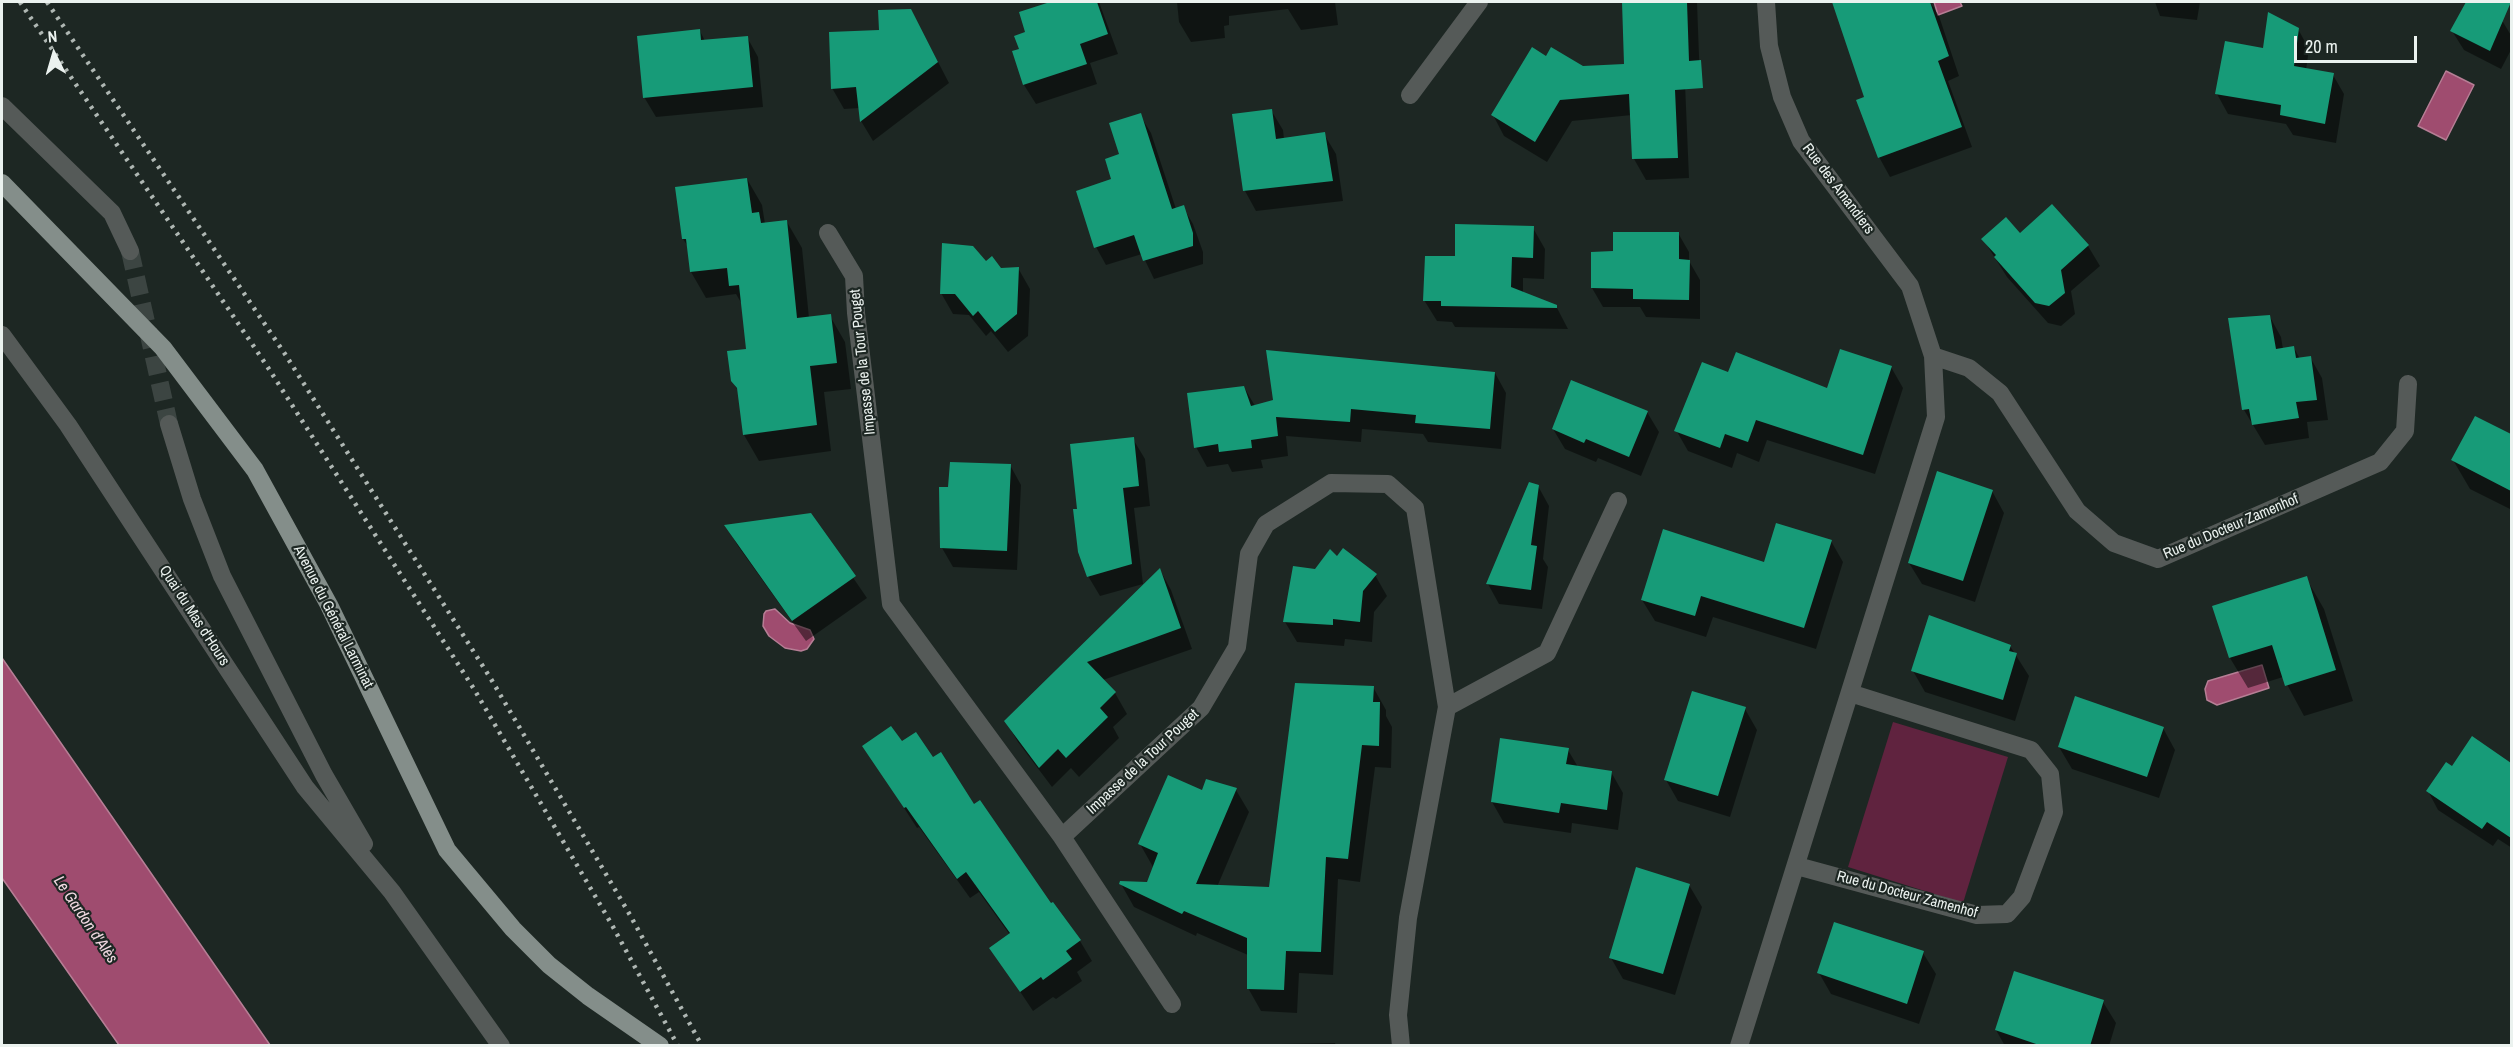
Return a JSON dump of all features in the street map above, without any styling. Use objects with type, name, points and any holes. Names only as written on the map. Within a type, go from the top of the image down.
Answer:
[{"type":"main road","name":"Avenue du Général Larminat","points":[[2,183],[163,348],[255,470],[328,605],[447,850],[513,929],[549,964],[588,996],[660,1046]]},
{"type":"street","points":[[1410,95],[1479,2]]},
{"type":"street","name":"Rue des Amandiers","points":[[1766,2],[1769,46],[1782,97],[1801,141],[1910,286],[1933,356]]},
{"type":"street","points":[[2,106],[112,213],[130,251]]},
{"type":"street","name":"Impasse de la Tour Pouget","points":[[828,233],[854,276],[856,313],[891,604],[1062,837],[1172,1004]]},
{"type":"street","name":"Quai du Mas d'Hours","points":[[2,335],[68,425],[305,787],[392,892],[501,1046]]},
{"type":"street","points":[[1739,1046],[1936,417],[1933,356]]},
{"type":"street","name":"Rue du Docteur Zamenhof","points":[[1933,356],[1969,368],[2000,393],[2077,511],[2114,543],[2158,559],[2380,462],[2405,430],[2408,384]]},
{"type":"street","name":"Quai du Mas d'Hours","points":[[169,424],[192,499],[222,576],[324,775],[392,892]]},
{"type":"street","name":"Impasse de la Tour Pouget","points":[[1062,837],[1201,708],[1238,647],[1249,554],[1266,524],[1332,483],[1388,484],[1415,508],[1447,707],[1408,918],[1398,1015],[1401,1046]]},
{"type":"street","points":[[1447,707],[1547,653],[1618,501]]},
{"type":"street","name":"Rue du Docteur Zamenhof","points":[[1797,866],[1977,915],[2007,914],[2022,897],[2054,812],[2050,774],[2031,750],[1850,693]]},
{"type":"shaded area","points":[[1893,722],[2008,757],[1963,903],[1848,867]]},
{"type":"water","points":[[1934,2],[1960,2],[1962,6],[1938,15]]},
{"type":"water","points":[[2446,71],[2474,85],[2446,140],[2418,126]]},
{"type":"water","points":[[775,609],[790,623],[810,630],[814,639],[807,649],[801,651],[785,648],[769,636],[763,626],[764,614],[766,611]]},
{"type":"water","name":"Le Gardon d'Alès","points":[[2,658],[270,1045],[119,1045],[2,878]]},
{"type":"water","points":[[2262,665],[2269,688],[2217,705],[2207,700],[2205,689],[2208,681]]},
{"type":"building","points":[[1050,2],[1097,2],[1108,34],[1080,44],[1087,64],[1023,85],[1012,51],[1019,49],[1014,36],[1025,32],[1019,12]]},
{"type":"building","points":[[1622,2],[1687,2],[1689,61],[1701,60],[1703,88],[1675,90],[1678,158],[1632,159],[1629,94],[1560,100],[1535,142],[1491,115],[1532,47],[1546,56],[1551,47],[1583,66],[1624,64]]},
{"type":"building","points":[[1832,2],[1930,2],[1949,56],[1938,61],[1962,127],[1878,158],[1856,100],[1864,97]]},
{"type":"building","points":[[2466,2],[2511,2],[2490,51],[2450,31]]},
{"type":"building","points":[[911,9],[938,62],[860,122],[856,87],[831,89],[829,32],[879,30],[878,10]]},
{"type":"building","points":[[2268,12],[2299,28],[2294,66],[2334,73],[2325,124],[2280,115],[2281,105],[2215,94],[2225,41],[2263,48]]},
{"type":"building","points":[[700,29],[701,40],[748,36],[753,87],[643,98],[637,36]]},
{"type":"building","points":[[1272,109],[1276,139],[1325,132],[1333,181],[1243,191],[1232,114]]},
{"type":"building","points":[[1141,113],[1172,209],[1184,205],[1193,233],[1193,246],[1143,261],[1134,235],[1094,248],[1076,191],[1111,179],[1105,159],[1119,154],[1109,123]]},
{"type":"building","points":[[747,178],[752,213],[759,212],[761,223],[787,220],[797,318],[831,314],[837,363],[810,366],[817,425],[743,435],[737,388],[731,381],[727,351],[746,349],[739,285],[729,286],[727,268],[690,272],[686,239],[682,239],[675,187]]},
{"type":"building","points":[[2052,204],[2089,245],[2061,270],[2065,293],[2049,306],[2035,303],[1981,239],[2006,217],[2020,233]]},
{"type":"building","points":[[1455,224],[1534,226],[1533,258],[1512,257],[1511,287],[1557,305],[1557,308],[1441,306],[1441,301],[1423,301],[1425,256],[1455,256]]},
{"type":"building","points":[[1613,232],[1679,232],[1679,259],[1690,260],[1689,300],[1633,299],[1633,289],[1591,288],[1591,252],[1613,251]]},
{"type":"building","points":[[942,243],[973,246],[986,261],[992,256],[1001,268],[1019,267],[1017,314],[995,332],[978,311],[973,316],[955,294],[940,294]]},
{"type":"building","points":[[2270,315],[2276,349],[2294,346],[2296,358],[2311,356],[2317,400],[2296,402],[2299,418],[2252,425],[2249,409],[2242,410],[2228,318]]},
{"type":"building","points":[[1840,349],[1892,366],[1863,455],[1756,420],[1748,442],[1725,434],[1720,448],[1674,431],[1702,362],[1728,372],[1736,352],[1827,388]]},
{"type":"building","points":[[1266,350],[1495,372],[1490,429],[1415,423],[1416,415],[1351,409],[1350,422],[1276,417],[1278,436],[1251,440],[1252,448],[1219,452],[1218,444],[1194,448],[1187,393],[1244,386],[1251,406],[1273,400]]},
{"type":"building","points":[[1571,380],[1648,411],[1629,457],[1586,439],[1584,443],[1552,429]]},
{"type":"building","points":[[2475,416],[2511,434],[2511,491],[2451,460]]},
{"type":"building","points":[[1134,437],[1139,486],[1123,488],[1132,564],[1087,577],[1078,552],[1073,509],[1077,509],[1070,444]]},
{"type":"building","points":[[950,462],[1011,464],[1007,551],[940,548],[939,487],[948,487]]},
{"type":"building","points":[[1937,471],[1993,490],[1963,581],[1908,563]]},
{"type":"building","points":[[1529,482],[1539,485],[1531,545],[1537,546],[1531,590],[1486,584]]},
{"type":"building","points":[[811,513],[856,576],[792,621],[724,525]]},
{"type":"building","points":[[1776,523],[1832,540],[1804,628],[1701,596],[1695,616],[1641,600],[1663,529],[1764,562]]},
{"type":"building","points":[[1343,548],[1377,574],[1363,591],[1360,622],[1333,619],[1333,625],[1283,622],[1293,566],[1315,569],[1330,549],[1337,556]]},
{"type":"building","points":[[1160,568],[1181,628],[1087,662],[1116,692],[1100,708],[1108,717],[1066,758],[1058,749],[1039,768],[1004,721]]},
{"type":"building","points":[[2307,576],[2336,670],[2285,686],[2272,645],[2229,658],[2212,606]]},
{"type":"building","points":[[1929,615],[2011,645],[2009,651],[2017,653],[2003,700],[1911,671]]},
{"type":"building","points":[[1295,683],[1374,686],[1373,702],[1380,702],[1379,746],[1362,745],[1348,859],[1326,857],[1321,952],[1286,951],[1284,990],[1247,989],[1247,938],[1184,911],[1182,914],[1119,884],[1120,881],[1147,882],[1158,853],[1138,844],[1168,775],[1202,790],[1206,779],[1237,788],[1196,884],[1269,887]]},
{"type":"building","points":[[1692,691],[1746,707],[1718,796],[1664,780]]},
{"type":"building","points":[[2075,696],[2164,727],[2147,777],[2058,747]]},
{"type":"building","points":[[891,726],[902,741],[916,732],[933,757],[941,752],[974,804],[980,800],[1051,903],[1053,902],[1081,940],[1066,951],[1072,959],[1043,980],[1041,977],[1020,992],[989,948],[1010,933],[966,872],[957,879],[906,807],[904,808],[862,746]]},
{"type":"building","points":[[2472,736],[2511,763],[2511,838],[2487,822],[2482,829],[2426,791],[2446,762],[2452,766]]},
{"type":"building","points":[[1500,738],[1569,748],[1566,764],[1612,771],[1607,810],[1561,803],[1559,813],[1491,802]]},
{"type":"building","points":[[1636,867],[1690,884],[1663,974],[1609,958]]},
{"type":"building","points":[[1834,922],[1924,951],[1907,1004],[1817,973]]},
{"type":"building","points":[[2014,971],[2104,1000],[2090,1046],[2042,1046],[1995,1030]]},
{"type":"tunnel","points":[[130,251],[169,424]]},
{"type":"railway","points":[[20,2],[267,366],[474,689],[612,925],[678,1046]]},
{"type":"railway","points":[[47,2],[285,354],[491,679],[630,915],[702,1046]]}]
